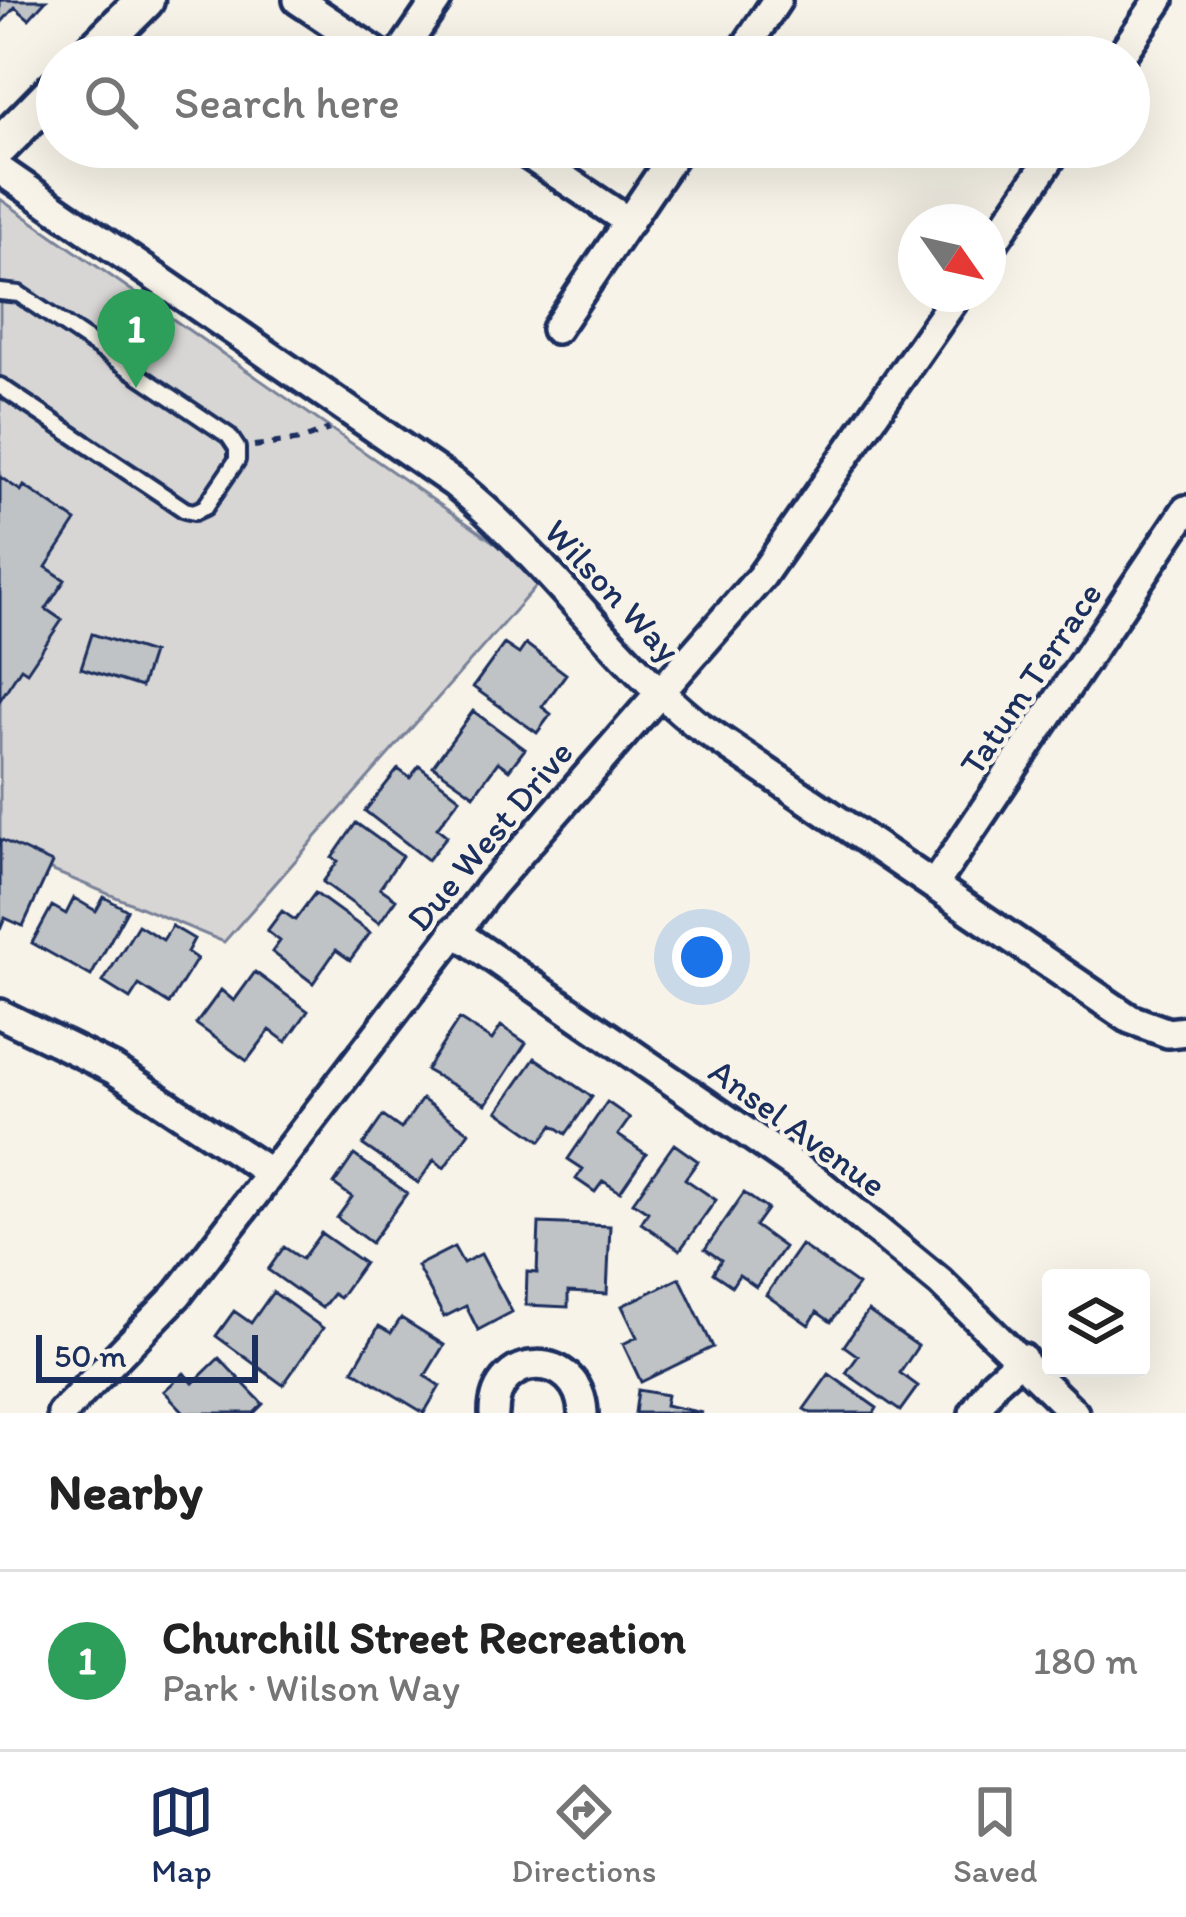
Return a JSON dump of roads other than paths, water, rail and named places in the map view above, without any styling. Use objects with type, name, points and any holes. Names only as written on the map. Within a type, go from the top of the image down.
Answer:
[{"type":"street","points":[[109,36],[145,0]]},
{"type":"street","points":[[298,0],[351,36]]},
{"type":"street","points":[[412,36],[436,0]]},
{"type":"street","points":[[753,36],[777,0]]},
{"type":"street","points":[[1135,36],[1160,0]]},
{"type":"street","points":[[0,146],[36,109]]},
{"type":"street","points":[[548,168],[628,222]]},
{"type":"street","points":[[556,329],[665,168]]},
{"type":"street","points":[[1006,224],[1044,168]]},
{"type":"street","name":"Wilson Way","points":[[0,170],[492,513],[659,693],[695,723],[1130,1018],[1168,1033],[1186,1031]]},
{"type":"street","name":"Due West Drive","points":[[75,1408],[178,1294],[454,932],[565,797],[761,577],[945,312]]},
{"type":"street","name":"Tatum Terrace","points":[[934,885],[1186,510]]},
{"type":"street","name":"Ansel Avenue","points":[[454,932],[817,1181],[940,1282],[1074,1413]]},
{"type":"street","points":[[0,1014],[113,1069],[270,1173]]},
{"type":"street","points":[[974,1413],[994,1383],[1022,1358]]},
{"type":"street","points":[[494,1413],[498,1389],[507,1377],[532,1365],[560,1370],[572,1379],[580,1392],[583,1413]]},
{"type":"lane","points":[[0,292],[19,294],[230,436],[237,460],[206,507],[184,510],[0,386]]},
{"type":"place","name":"Churchill Street Recreation","points":[[136,388]]}]
